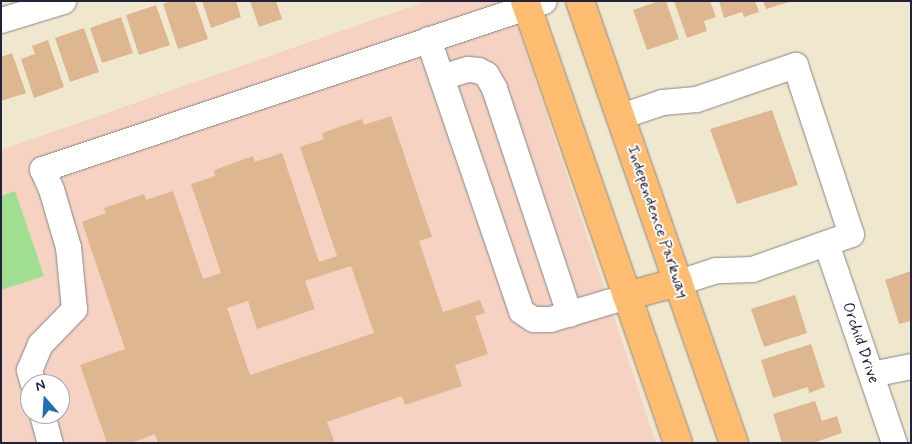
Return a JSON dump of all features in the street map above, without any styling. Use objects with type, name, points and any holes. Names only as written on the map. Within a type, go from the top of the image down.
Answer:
[{"type":"main road","name":"Independence Parkway","points":[[580,1],[734,443]]},
{"type":"main road","points":[[532,3],[627,296],[678,443]]},
{"type":"main road","points":[[627,296],[678,282]]},
{"type":"street","points":[[1,20],[63,1]]},
{"type":"street","points":[[30,374],[29,370],[40,344],[74,308],[68,247],[51,189],[42,170],[532,3]]},
{"type":"street","points":[[428,39],[517,305],[533,320],[568,314],[627,296]]},
{"type":"street","points":[[621,116],[662,102],[696,99],[795,65],[851,234],[752,268],[716,270],[678,282]]},
{"type":"street","points":[[441,77],[478,70],[486,74],[494,88],[568,314]]},
{"type":"street","name":"Orchid Drive","points":[[826,243],[894,443]]},
{"type":"street","points":[[871,374],[911,366]]},
{"type":"street","points":[[45,424],[50,443]]},
{"type":"shaded area","points":[[427,1],[503,1],[518,29],[656,443],[1,443],[1,150]]},
{"type":"green space","points":[[15,191],[44,276],[1,290],[1,196]]},
{"type":"building","points":[[172,1],[195,1],[208,39],[178,49],[163,4]]},
{"type":"building","points":[[202,1],[236,1],[241,17],[211,28]]},
{"type":"building","points":[[250,1],[276,1],[282,19],[259,27]]},
{"type":"building","points":[[659,1],[666,1],[679,39],[647,50],[633,10]]},
{"type":"building","points":[[674,1],[710,1],[716,17],[704,21],[707,31],[687,38]]},
{"type":"building","points":[[719,1],[755,1],[759,12],[744,17],[742,12],[724,18]]},
{"type":"building","points":[[763,1],[789,1],[789,2],[766,9]]},
{"type":"building","points":[[156,5],[170,45],[139,55],[126,15]]},
{"type":"building","points":[[121,17],[133,53],[102,63],[90,28]]},
{"type":"building","points":[[84,28],[99,72],[70,82],[55,38]]},
{"type":"building","points":[[48,40],[64,87],[34,98],[21,59],[35,54],[32,46]]},
{"type":"building","points":[[12,53],[26,93],[1,101],[1,57]]},
{"type":"building","points":[[772,110],[798,185],[737,204],[710,129]]},
{"type":"building","points":[[391,116],[432,237],[419,241],[443,312],[480,300],[485,313],[475,316],[488,354],[455,365],[462,386],[405,405],[402,396],[327,422],[335,443],[158,443],[155,434],[131,443],[107,443],[80,365],[125,349],[82,222],[106,213],[104,208],[144,194],[146,200],[173,191],[203,279],[221,273],[191,184],[215,176],[214,170],[253,156],[255,162],[282,153],[319,262],[337,256],[300,147],[324,139],[322,133],[362,119],[364,125]],"holes":[[[351,266],[374,333],[250,375],[227,308],[248,301],[257,329],[315,309],[305,281]]]},
{"type":"building","points":[[911,271],[911,321],[899,324],[885,280]]},
{"type":"building","points":[[795,295],[807,333],[764,347],[751,309]]},
{"type":"building","points":[[811,344],[825,387],[809,393],[808,387],[773,398],[761,360]]},
{"type":"building","points":[[815,401],[822,421],[837,416],[842,433],[813,443],[782,443],[773,414]]}]
